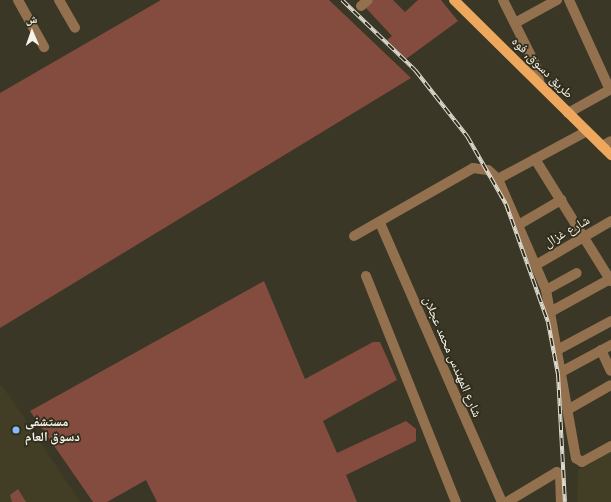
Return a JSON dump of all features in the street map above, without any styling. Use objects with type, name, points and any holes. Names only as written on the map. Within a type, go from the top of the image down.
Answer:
[{"type":"main road","name":"طريق دسوق, فوه","points":[[454,0],[568,113],[587,131],[606,144],[611,155]]},
{"type":"street","points":[[18,0],[44,47]]},
{"type":"street","points":[[59,0],[75,28]]},
{"type":"street","points":[[504,0],[536,66],[540,85]]},
{"type":"street","points":[[515,23],[557,0]]},
{"type":"street","points":[[568,113],[610,90],[569,0]]},
{"type":"street","points":[[498,179],[587,131]]},
{"type":"street","points":[[536,159],[610,280],[552,311]]},
{"type":"street","points":[[354,236],[380,223],[473,168],[488,170],[498,179],[520,224],[546,290],[552,311],[559,349],[577,460],[584,461],[611,446]]},
{"type":"street","points":[[520,224],[561,200]]},
{"type":"street","name":"شارع غزال","points":[[536,265],[611,221]]},
{"type":"street","name":"شارع المهندس محمد عجلان","points":[[380,223],[502,502]]},
{"type":"street","points":[[546,290],[577,273]]},
{"type":"street","points":[[366,276],[456,502]]},
{"type":"street","points":[[559,349],[611,321]]},
{"type":"street","points":[[563,371],[611,345]]},
{"type":"street","points":[[601,350],[611,371]]},
{"type":"street","points":[[569,409],[611,385]]},
{"type":"street","points":[[507,502],[558,472],[561,502]]},
{"type":"shaded area","points":[[161,0],[329,0],[411,78],[0,328],[0,93]]},
{"type":"shaded area","points":[[373,0],[393,0],[405,12],[418,0],[441,0],[458,21],[406,59],[387,40],[392,36],[365,7]]},
{"type":"shaded area","points":[[264,281],[305,379],[373,342],[380,342],[397,380],[323,421],[337,453],[406,421],[416,429],[416,441],[346,475],[357,502],[157,502],[146,480],[107,502],[93,502],[30,411]]},
{"type":"shaded area","name":"مستشفى دسوق العام","points":[[0,384],[10,397],[80,502],[0,502]]},
{"type":"shaded area","points":[[611,451],[611,502],[577,502],[578,470]]},
{"type":"shaded area","points":[[18,489],[26,502],[12,502],[10,495]]},
{"type":"railway","points":[[342,0],[415,70],[467,136],[506,204],[548,322],[558,374],[565,502]]},
{"type":"place","name":"مستشفى دسوق العام","points":[[16,430]]}]
